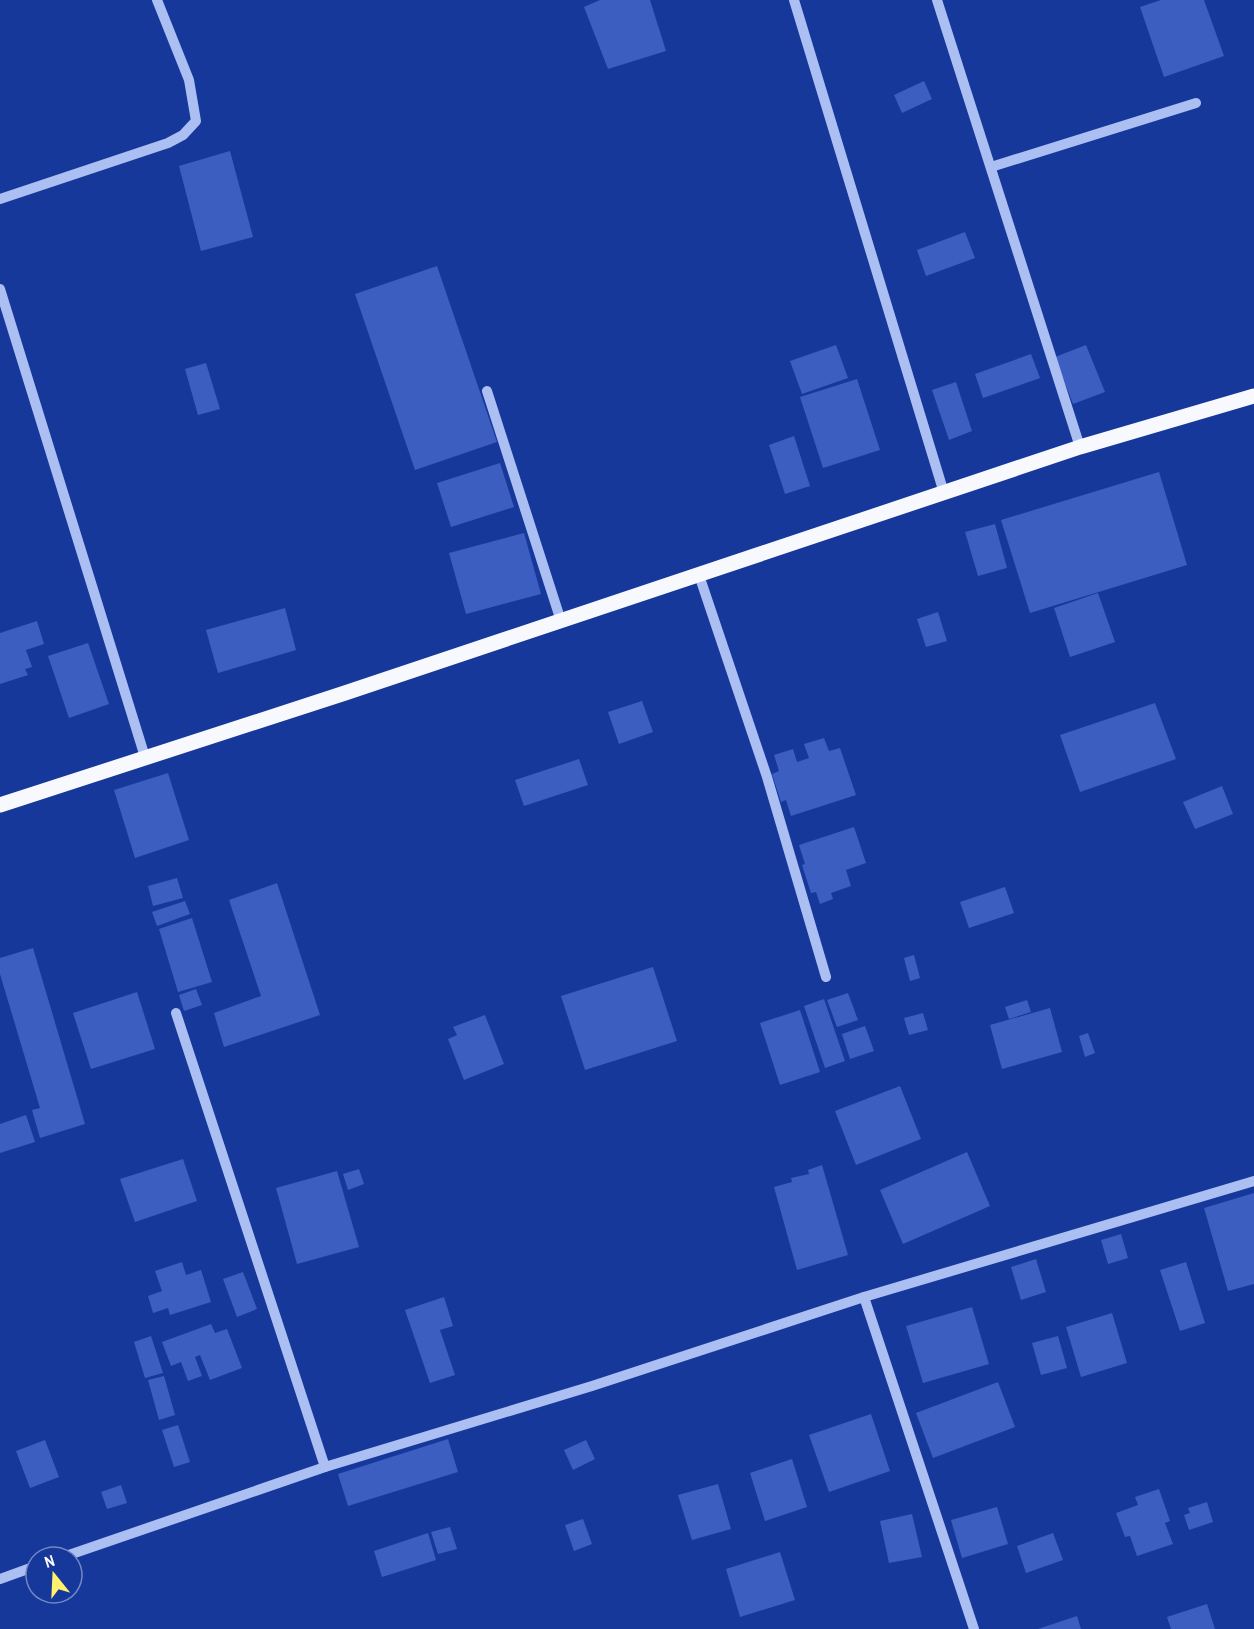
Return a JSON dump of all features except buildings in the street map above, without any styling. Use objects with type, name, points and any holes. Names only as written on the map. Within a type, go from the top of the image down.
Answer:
[{"type":"main road","points":[[0,805],[561,621],[1080,447],[1254,396]]},
{"type":"street","points":[[0,199],[168,143],[183,135],[196,121],[189,80],[157,0]]},
{"type":"street","points":[[794,0],[944,493]]},
{"type":"street","points":[[938,0],[1080,447]]},
{"type":"street","points":[[991,167],[1196,103]]},
{"type":"street","points":[[0,289],[145,757]]},
{"type":"street","points":[[487,391],[561,621]]},
{"type":"street","points":[[699,575],[767,777],[826,977]]},
{"type":"street","points":[[176,1013],[325,1467]]},
{"type":"street","points":[[84,1550],[325,1467],[592,1386],[864,1297],[1254,1181]]},
{"type":"street","points":[[864,1297],[974,1629]]},
{"type":"street","points":[[0,1579],[24,1570]]}]
